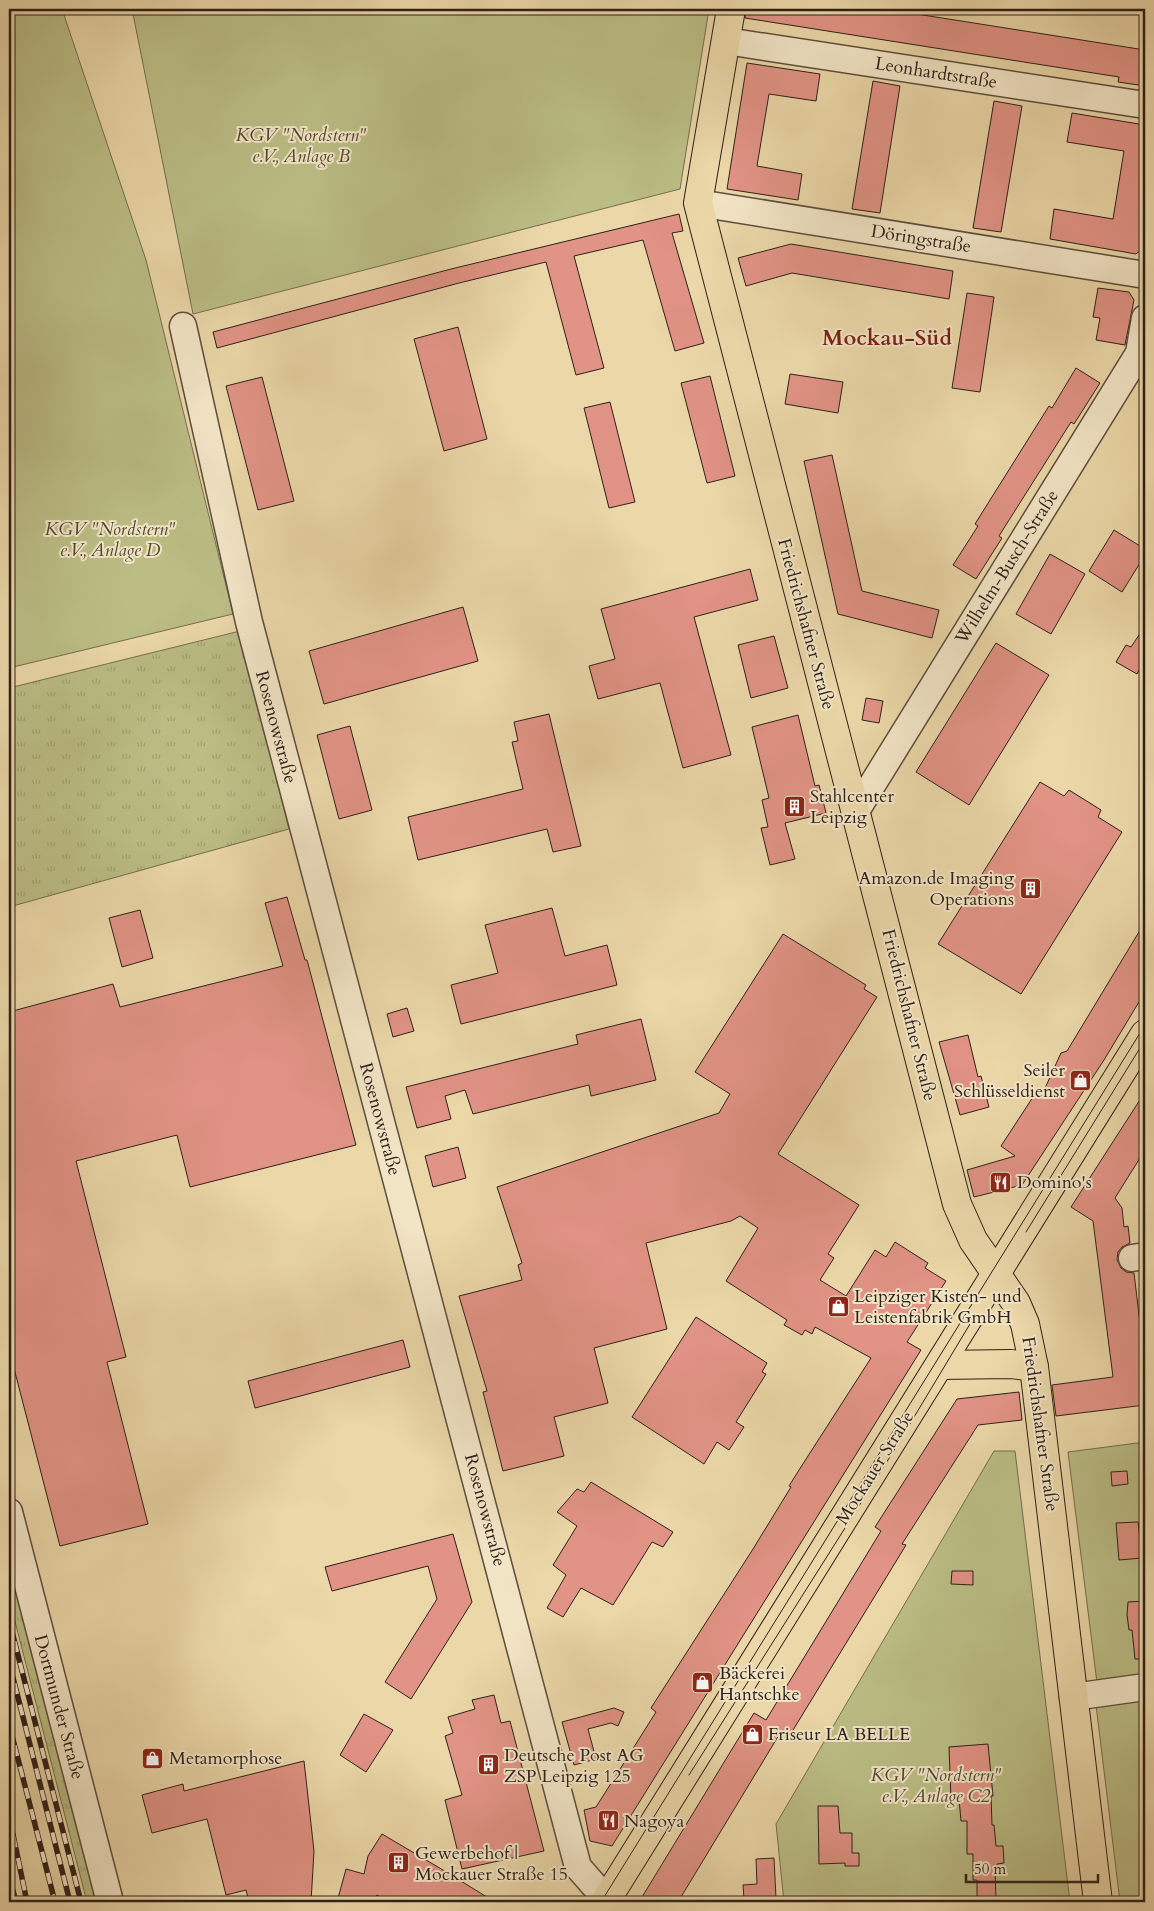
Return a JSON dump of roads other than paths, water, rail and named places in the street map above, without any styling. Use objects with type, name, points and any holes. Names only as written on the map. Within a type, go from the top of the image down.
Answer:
[{"type":"main road","name":"Friedrichshafner Straße","points":[[731,9],[698,203],[957,1204],[973,1240],[1016,1302],[1025,1324],[1034,1367],[1098,1902]]},
{"type":"main road","name":"Mockauer Straße","points":[[606,1901],[1145,1034]]},
{"type":"main road","points":[[940,1365],[1011,1364],[1034,1367]]},
{"type":"street","name":"Leonhardtstraße","points":[[726,40],[1145,106]]},
{"type":"street","name":"Döringstraße","points":[[698,203],[1145,275]]},
{"type":"street","name":"Wilhelm-Busch-Straße","points":[[856,811],[1139,353],[1145,318]]},
{"type":"street","name":"Rosenowstraße","points":[[183,326],[249,622],[578,1867],[606,1901]]},
{"type":"street","name":"Dortmunder Straße","points":[[9,1512],[110,1902]]},
{"type":"street","points":[[1073,1697],[1145,1687]]},
{"type":"tram line","points":[[601,1902],[1145,1025]]},
{"type":"tram line","points":[[1026,1232],[1145,1040]]},
{"type":"tram line","points":[[689,1775],[893,1452],[973,1319]]},
{"type":"railway","points":[[9,1620],[81,1902]]},
{"type":"railway","points":[[9,1662],[70,1902]]},
{"type":"railway","points":[[9,1724],[55,1902]]},
{"type":"railway","points":[[9,1815],[27,1902]]},
{"type":"railway","points":[[9,1876],[16,1902]]},
{"type":"place","name":"Stahlcenter Leipzig","points":[[794,806]]},
{"type":"place","name":"Amazon.de Imaging Operations","points":[[1030,888]]},
{"type":"place","name":"Seiler Schlüsseldienst","points":[[1081,1080]]},
{"type":"place","name":"Domino's","points":[[1001,1182]]},
{"type":"place","name":"Leipziger Kisten- und Leistenfabrik GmbH","points":[[838,1306]]},
{"type":"place","name":"Bäckerei Hantschke","points":[[703,1683]]},
{"type":"place","name":"Friseur LA BELLE","points":[[752,1734]]},
{"type":"place","name":"Metamorphose","points":[[153,1758]]},
{"type":"place","name":"Deutsche Post AG ZSP Leipzig 125","points":[[488,1765]]},
{"type":"place","name":"Nagoya","points":[[608,1821]]},
{"type":"place","name":"Gewerbehof | Mockauer Straße 15","points":[[399,1863]]},
{"type":"district","name":"Mockau-Süd","points":[[887,338]]},
{"type":"park label","name":"KGV \"Nordstern\" e.V., Anlage B","points":[[301,145]]},
{"type":"park label","name":"KGV \"Nordstern\" e.V., Anlage D","points":[[110,539]]},
{"type":"park label","name":"KGV \"Nordstern\" e.V., Anlage C2","points":[[936,1785]]}]
